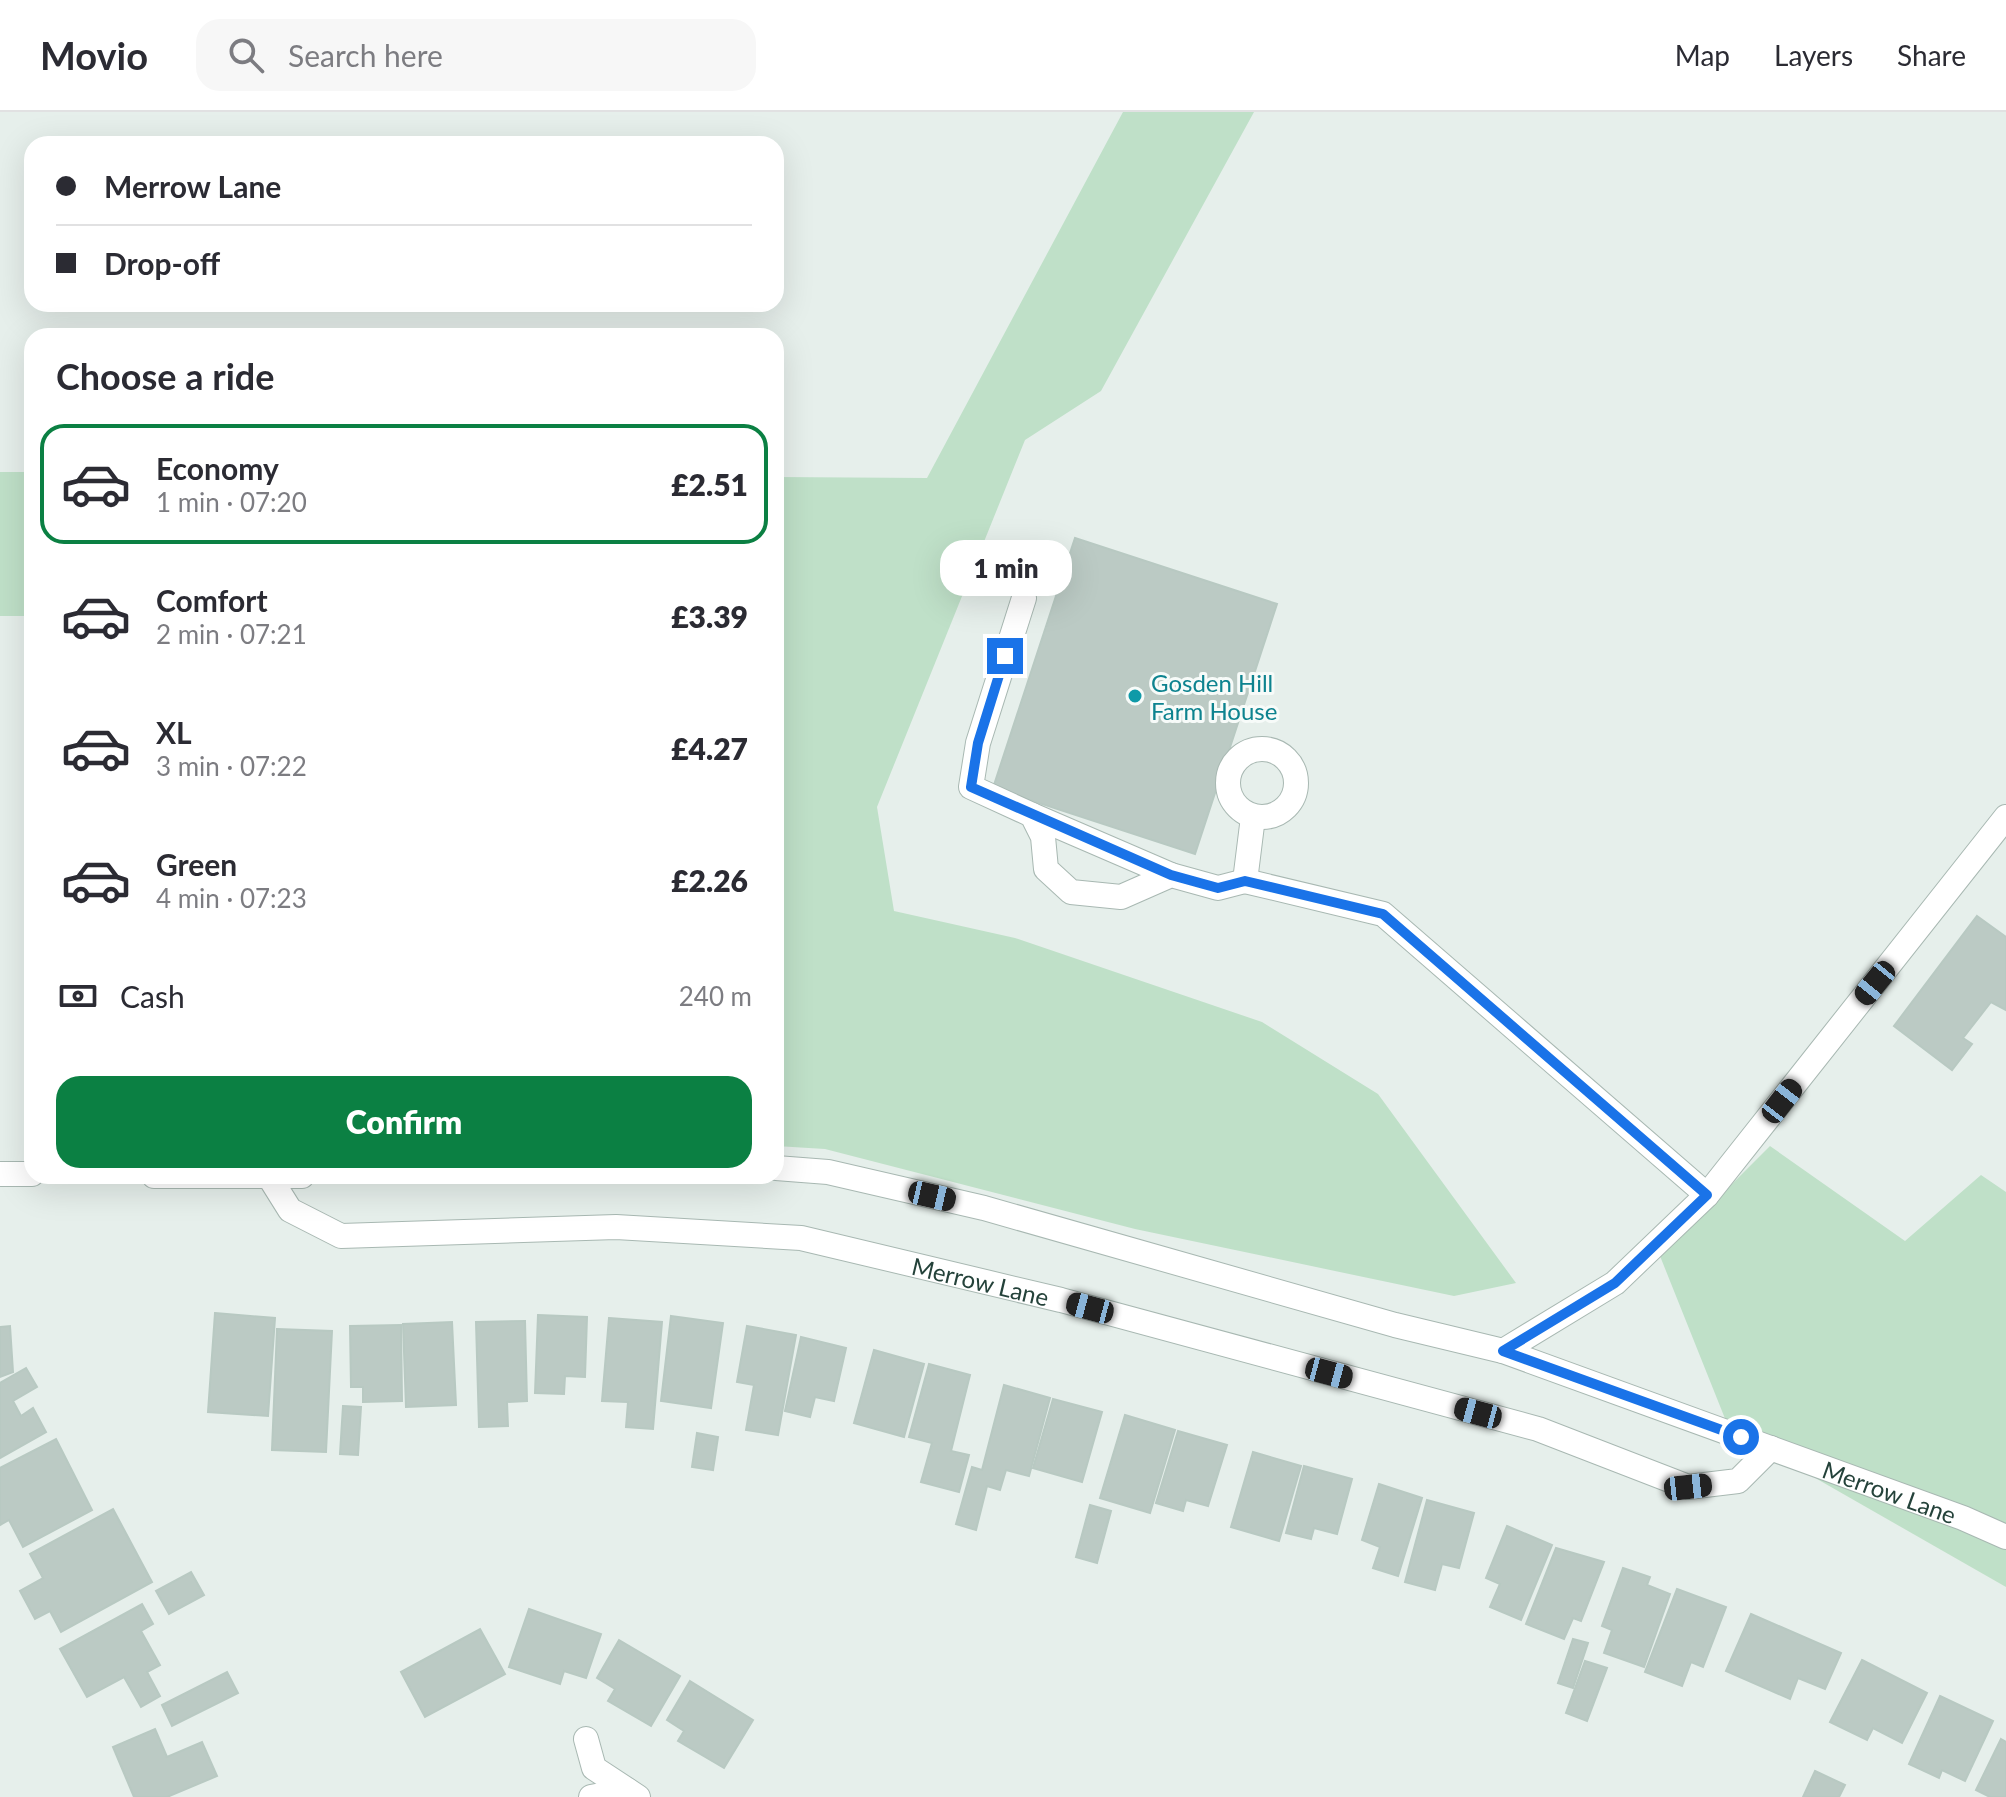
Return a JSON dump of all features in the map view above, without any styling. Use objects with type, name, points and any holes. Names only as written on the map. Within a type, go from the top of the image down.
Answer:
[{"type":"street","points":[[1024,598],[978,743],[971,787],[1171,875],[1218,888],[1245,881],[1383,914],[1707,1195]]},
{"type":"street","points":[[1032,815],[1043,837],[1046,869],[1071,892],[1121,897],[1171,875]]},
{"type":"street","points":[[1245,881],[1253,817]]},
{"type":"street","points":[[1503,1351],[1615,1283],[1707,1195],[2006,817]]},
{"type":"street","name":"Merrow Lane","points":[[784,1169],[828,1172],[984,1208],[1395,1325],[1503,1351],[2006,1537]]},
{"type":"street","points":[[0,1174],[24,1174]]},
{"type":"street","name":"Merrow Lane","points":[[274,1184],[290,1210],[341,1236],[616,1227],[801,1238],[1061,1300],[1538,1429],[1688,1487],[1738,1481],[1771,1448]]},
{"type":"street","points":[[586,1739],[594,1768],[632,1793]]},
{"type":"street","points":[[591,1797],[632,1793]]},
{"type":"green space","points":[[1123,112],[1254,112],[1101,391],[1025,440],[877,807],[894,911],[1015,938],[1262,1022],[1378,1094],[1516,1283],[1454,1296],[1135,1229],[825,1149],[784,1146],[784,477],[927,478]]},
{"type":"green space","points":[[0,472],[24,472],[24,616],[0,616]]},
{"type":"green space","points":[[1770,1146],[1905,1241],[1981,1175],[2006,1192],[2006,1587],[1817,1479],[1726,1421],[1660,1256]]},
{"type":"building","name":"Gosden Hill Farm House","points":[[1075,538],[1277,604],[1195,854],[993,788]]},
{"type":"building","points":[[1977,916],[2006,937],[2006,1010],[1991,1002],[1963,1038],[1972,1044],[1952,1070],[1894,1026]]},
{"type":"building","points":[[215,1313],[275,1318],[268,1416],[208,1412]]},
{"type":"building","points":[[538,1315],[587,1317],[585,1377],[565,1376],[564,1394],[535,1393]]},
{"type":"building","points":[[671,1316],[723,1323],[711,1408],[661,1401]]},
{"type":"building","points":[[609,1318],[662,1322],[653,1429],[626,1427],[628,1402],[602,1401]]},
{"type":"building","points":[[525,1321],[527,1401],[507,1402],[508,1426],[479,1427],[476,1322]]},
{"type":"building","points":[[452,1322],[456,1405],[406,1407],[403,1324]]},
{"type":"building","points":[[401,1325],[402,1401],[363,1402],[363,1387],[351,1387],[350,1326]]},
{"type":"building","points":[[10,1326],[13,1372],[0,1377],[0,1327]]},
{"type":"building","points":[[747,1326],[796,1335],[778,1435],[746,1430],[754,1385],[737,1382]]},
{"type":"building","points":[[277,1329],[332,1331],[326,1452],[272,1450]]},
{"type":"building","points":[[801,1337],[846,1348],[834,1401],[815,1397],[810,1417],[785,1411]]},
{"type":"building","points":[[874,1350],[924,1364],[904,1437],[854,1423]]},
{"type":"building","points":[[929,1364],[970,1375],[951,1451],[969,1455],[959,1492],[921,1482],[932,1443],[909,1437]]},
{"type":"building","points":[[26,1368],[37,1387],[13,1401],[21,1416],[33,1408],[46,1432],[0,1458],[0,1383]]},
{"type":"building","points":[[1004,1385],[1050,1398],[1029,1476],[1006,1470],[1000,1490],[987,1486],[976,1530],[956,1524],[972,1467],[982,1470]]},
{"type":"building","points":[[1053,1399],[1102,1412],[1082,1482],[1033,1468]]},
{"type":"building","points":[[343,1406],[361,1407],[358,1455],[340,1454]]},
{"type":"building","points":[[1125,1415],[1175,1430],[1150,1513],[1100,1498]]},
{"type":"building","points":[[1178,1431],[1227,1445],[1208,1506],[1186,1500],[1183,1511],[1156,1503]]},
{"type":"building","points":[[697,1433],[718,1437],[713,1470],[692,1467]]},
{"type":"building","points":[[56,1439],[92,1510],[23,1547],[9,1520],[0,1525],[0,1468]]},
{"type":"building","points":[[1253,1452],[1301,1466],[1279,1541],[1231,1527]]},
{"type":"building","points":[[1304,1466],[1352,1479],[1337,1534],[1314,1528],[1311,1539],[1286,1533]]},
{"type":"building","points":[[1379,1484],[1422,1498],[1398,1576],[1373,1568],[1380,1547],[1362,1540]]},
{"type":"building","points":[[1427,1500],[1474,1513],[1459,1568],[1442,1564],[1435,1590],[1405,1582]]},
{"type":"building","points":[[1090,1505],[1111,1511],[1097,1563],[1076,1557]]},
{"type":"building","points":[[113,1509],[152,1582],[61,1632],[50,1611],[35,1619],[20,1591],[43,1578],[30,1554]]},
{"type":"building","points":[[1507,1526],[1552,1545],[1521,1620],[1490,1607],[1500,1584],[1486,1578]]},
{"type":"building","points":[[1556,1548],[1604,1562],[1581,1621],[1573,1618],[1564,1639],[1526,1624]]},
{"type":"building","points":[[1623,1568],[1650,1577],[1647,1585],[1670,1594],[1644,1667],[1604,1653],[1612,1630],[1602,1626]]},
{"type":"building","points":[[191,1572],[204,1595],[169,1614],[156,1591]]},
{"type":"building","points":[[1677,1589],[1726,1607],[1703,1667],[1691,1662],[1682,1686],[1645,1672]]},
{"type":"building","points":[[142,1604],[153,1624],[141,1631],[160,1665],[147,1672],[160,1696],[141,1707],[124,1677],[87,1697],[60,1649]]},
{"type":"building","points":[[529,1609],[601,1634],[586,1678],[564,1671],[560,1684],[509,1667]]},
{"type":"building","points":[[1751,1614],[1841,1653],[1825,1689],[1798,1678],[1790,1699],[1726,1671]]},
{"type":"building","points":[[480,1629],[505,1674],[425,1717],[401,1672]]},
{"type":"building","points":[[1573,1639],[1588,1643],[1573,1688],[1558,1683]]},
{"type":"building","points":[[619,1640],[680,1676],[651,1726],[608,1701],[615,1689],[597,1678]]},
{"type":"building","points":[[1862,1660],[1927,1693],[1902,1743],[1873,1728],[1867,1740],[1830,1722]]},
{"type":"building","points":[[1585,1661],[1607,1668],[1587,1721],[1566,1713]]},
{"type":"building","points":[[227,1672],[238,1693],[172,1726],[162,1705]]},
{"type":"building","points":[[690,1681],[753,1720],[724,1768],[678,1741],[684,1731],[667,1720]]},
{"type":"building","points":[[1940,1696],[1993,1721],[1965,1781],[1942,1770],[1939,1778],[1909,1764]]},
{"type":"building","points":[[155,1729],[167,1757],[202,1742],[217,1776],[167,1797],[134,1797],[113,1747]]},
{"type":"building","points":[[2001,1739],[2006,1742],[2006,1797],[1990,1797],[1976,1790]]},
{"type":"building","points":[[1815,1771],[1845,1785],[1839,1797],[1803,1797]]},
{"type":"place","name":"Gosden Hill Farm House","points":[[1135,696]]},
{"type":"route","points":[[1005,656],[978,743],[971,787],[1171,875],[1218,888],[1245,881],[1383,914],[1707,1195],[1615,1283],[1503,1351],[1741,1437]]}]
